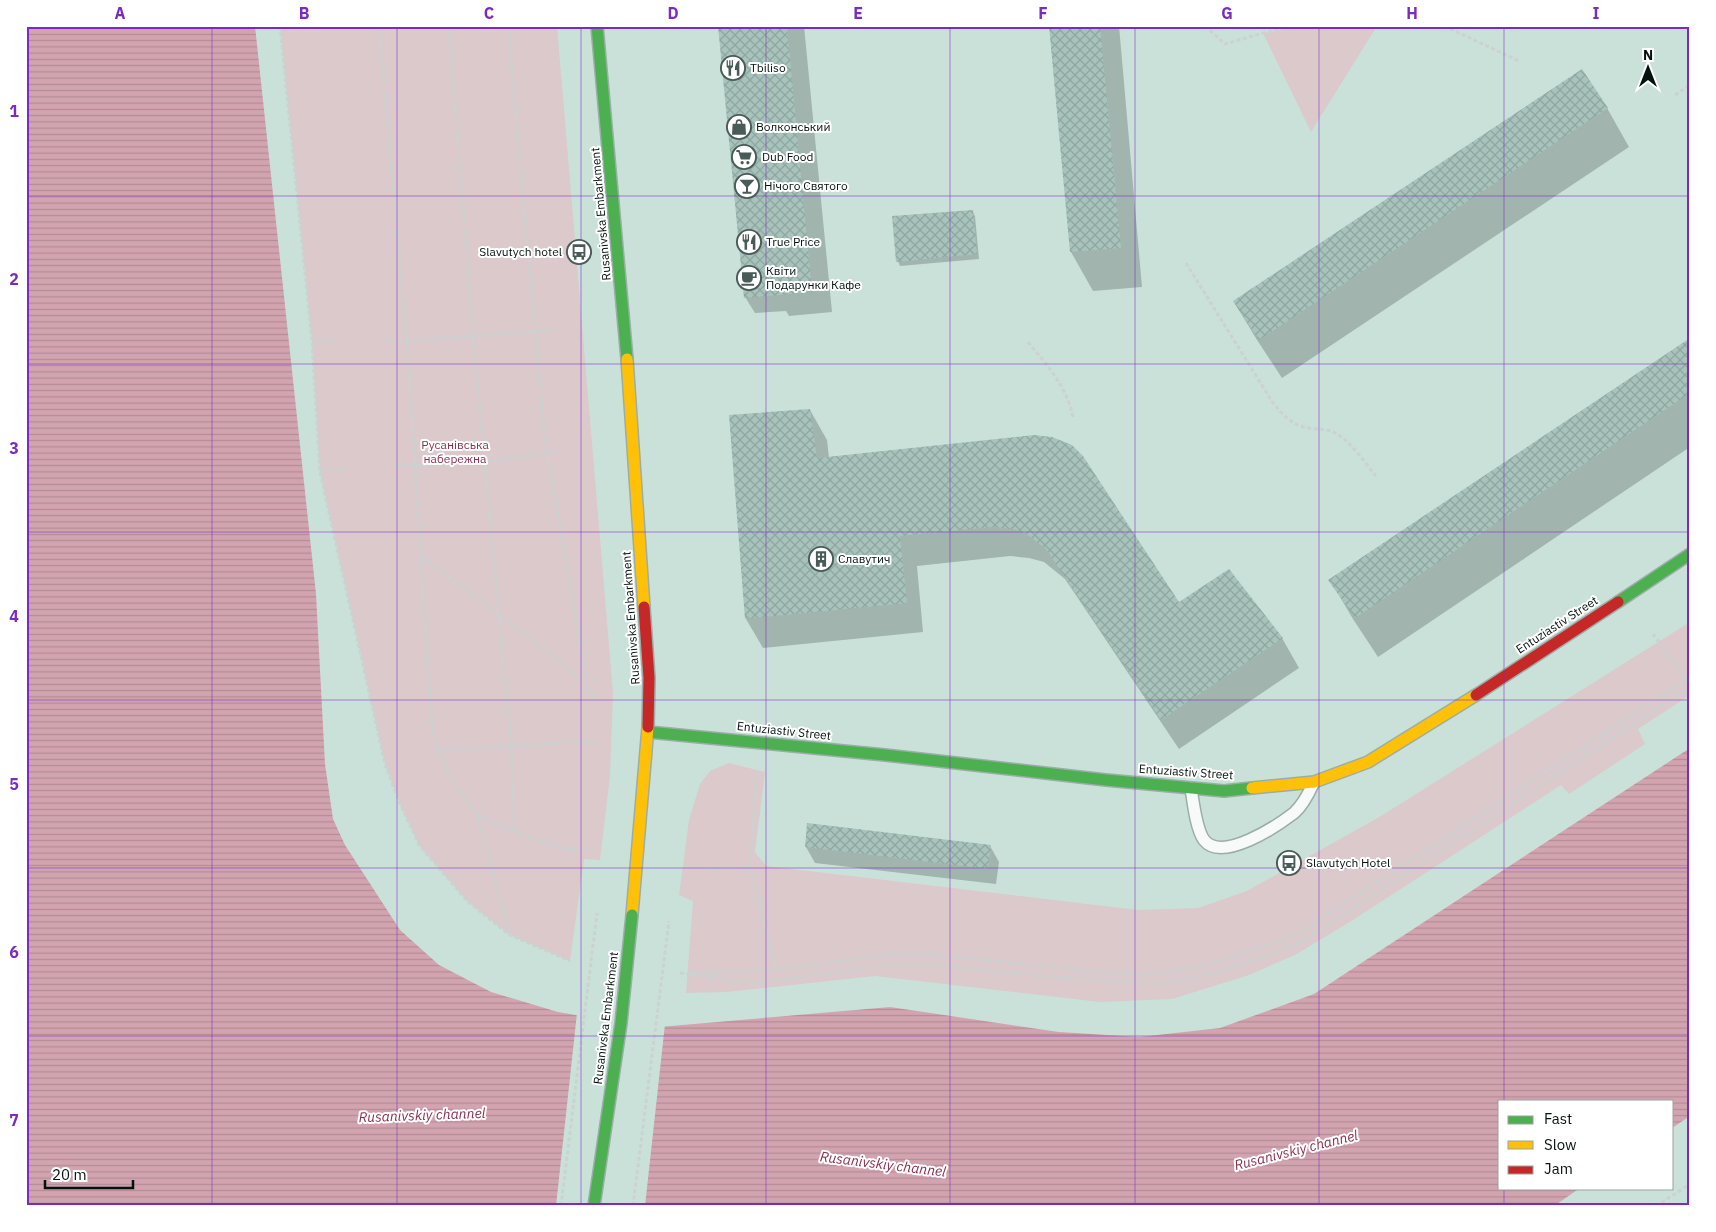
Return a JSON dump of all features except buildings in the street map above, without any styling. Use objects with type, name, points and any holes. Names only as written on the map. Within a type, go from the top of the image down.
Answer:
[{"type":"main road","name":"Rusanivska Embarkment","points":[[594,1206],[621,1023],[648,732],[649,678],[627,360],[598,26]]},
{"type":"main road","name":"Entuziastiv Street","points":[[648,732],[1224,791],[1314,782],[1368,762],[1430,725],[1690,554]]},
{"type":"lane","points":[[1191,788],[1196,819],[1204,840],[1216,848],[1230,848],[1259,836],[1294,813],[1305,801],[1314,782]]},
{"type":"path","points":[[280,26],[312,341],[320,472],[385,764],[400,804],[419,845],[468,902],[510,935],[570,961]]},
{"type":"path","points":[[379,26],[416,466],[432,729],[438,750],[454,785],[477,814],[510,935]]},
{"type":"path","points":[[449,26],[473,336],[511,745],[515,832]]},
{"type":"path","points":[[508,26],[547,453],[586,679],[597,678]]},
{"type":"path","points":[[1204,26],[1225,44],[1263,33],[1302,26]]},
{"type":"path","points":[[1444,26],[1519,61]]},
{"type":"path","points":[[1675,95],[1690,85]]},
{"type":"path","points":[[1186,263],[1283,415],[1293,423],[1308,428],[1334,432],[1352,447],[1376,476]]},
{"type":"path","points":[[386,339],[406,341],[552,330]]},
{"type":"path","points":[[312,341],[334,340]]},
{"type":"path","points":[[1028,342],[1055,375],[1070,403],[1073,417]]},
{"type":"path","points":[[396,465],[416,466],[485,462],[560,451]]},
{"type":"path","points":[[320,472],[344,468]]},
{"type":"path","points":[[421,557],[562,662],[597,700]]},
{"type":"path","points":[[1653,634],[1688,678],[1303,931],[1255,950],[1206,965],[1149,975],[1088,971],[929,954],[892,954],[776,970],[680,973],[754,982],[880,966],[934,965],[1052,977],[1160,984],[1213,973],[1256,960],[1305,940],[1690,686]]},
{"type":"path","points":[[438,750],[598,741]]},
{"type":"path","points":[[757,766],[750,866],[776,970]]},
{"type":"path","points":[[477,814],[515,832],[561,848],[593,851]]},
{"type":"path","points":[[683,866],[712,869],[750,866]]},
{"type":"path","points":[[561,1206],[597,913]]},
{"type":"path","points":[[633,1206],[669,921]]},
{"type":"path","points":[[1656,1206],[1690,1184]]},
{"type":"green space","name":"Русанівська набережна","points":[[280,26],[557,26],[613,693],[610,776],[600,860],[584,859],[570,961],[510,935],[468,902],[419,845],[400,804],[385,764],[320,472],[312,341]]},
{"type":"green space","points":[[1302,26],[1377,26],[1311,132],[1263,33]]},
{"type":"green space","points":[[1690,622],[1690,695],[1638,729],[1645,744],[1569,794],[1561,785],[1353,920],[1295,955],[1249,975],[1172,999],[1100,1002],[875,976],[726,992],[686,993],[693,901],[679,895],[689,820],[700,784],[710,771],[729,763],[765,772],[755,852],[766,866],[1138,910],[1198,908],[1247,891],[1381,816]]},
{"type":"water","name":"Rusanivskiy channel","points":[[26,26],[255,26],[316,594],[325,764],[333,819],[345,845],[400,930],[439,965],[491,992],[558,1012],[621,1023],[659,1027],[890,1007],[1059,1032],[1139,1037],[1220,1028],[1314,994],[1690,748],[1690,1116],[1674,1127],[1674,1100],[1498,1100],[1498,1190],[1577,1190],[1554,1206],[26,1206]]},
{"type":"pier","points":[[577,1013],[621,1021],[665,1024],[645,1206],[556,1206]]},
{"type":"traffic: fast","points":[[597,26],[627,359]]},
{"type":"traffic: fast","points":[[1618,602],[1690,554]]},
{"type":"traffic: fast","points":[[648,732],[1224,791],[1252,788]]},
{"type":"traffic: fast","points":[[594,1206],[621,1023],[632,915]]},
{"type":"traffic: slow","points":[[627,359],[644,607]]},
{"type":"traffic: slow","points":[[1252,788],[1314,782],[1368,762],[1476,695]]},
{"type":"traffic: slow","points":[[632,915],[648,727]]},
{"type":"traffic: jam","points":[[1476,695],[1618,602]]},
{"type":"traffic: jam","points":[[644,607],[649,678],[648,727]]},
{"type":"place","name":"Tbiliso","points":[[733,68]]},
{"type":"place","name":"Волконський","points":[[739,127]]},
{"type":"place","name":"Dub Food","points":[[744,157]]},
{"type":"place","name":"Нічого Святого","points":[[747,186]]},
{"type":"place","name":"True Price","points":[[749,242]]},
{"type":"place","name":"Slavutych hotel","points":[[579,252]]},
{"type":"place","name":"Квіти Подарунки Кафе","points":[[749,278]]},
{"type":"place","name":"Славутич","points":[[821,559]]},
{"type":"place","name":"Slavutych Hotel","points":[[1289,863]]}]
